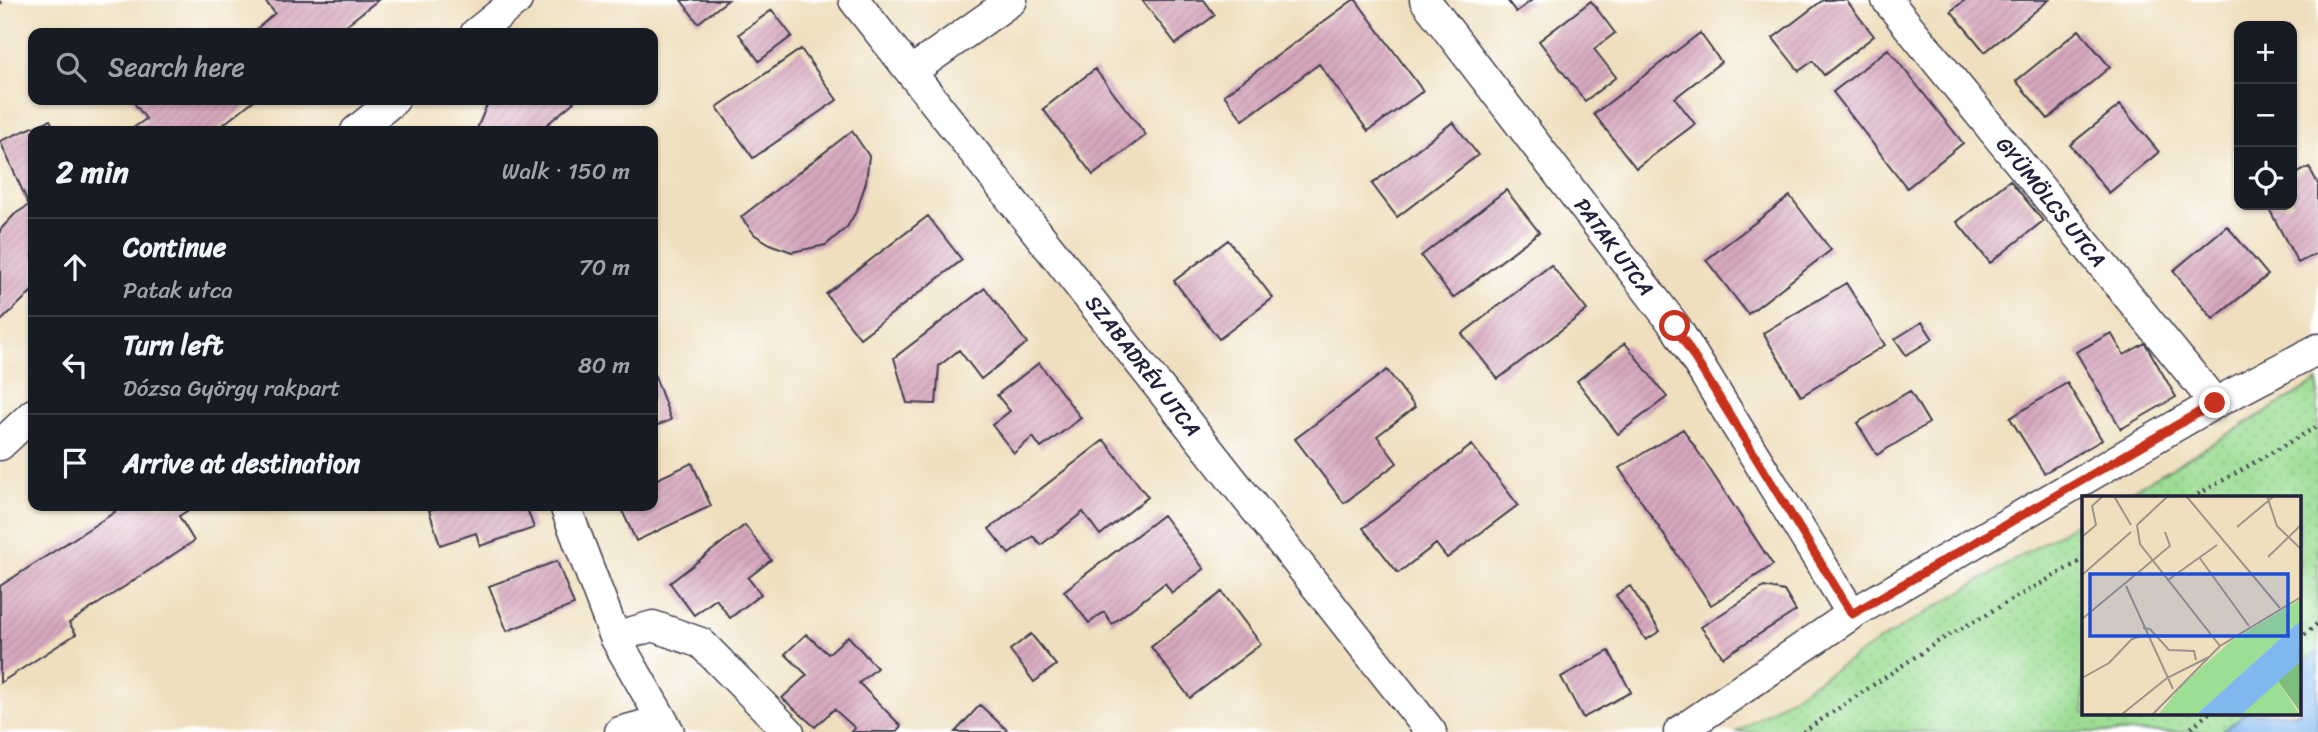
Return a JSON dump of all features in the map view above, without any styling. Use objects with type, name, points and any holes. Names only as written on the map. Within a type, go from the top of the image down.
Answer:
[{"type":"street","points":[[482,28],[517,0]]},
{"type":"street","name":"SZABADRÉV UTCA","points":[[854,0],[1432,732]]},
{"type":"street","points":[[912,71],[1012,0]]},
{"type":"street","name":"PATAK UTCA","points":[[1425,0],[1675,326],[1852,614]]},
{"type":"street","name":"GYÜMÖLCS UTCA","points":[[1887,0],[2215,403]]},
{"type":"street","points":[[362,126],[388,105]]},
{"type":"street","points":[[1679,732],[1852,614],[2215,403],[2318,349]]},
{"type":"street","points":[[0,445],[28,419]]},
{"type":"street","points":[[567,511],[615,637],[664,726],[620,732]]},
{"type":"street","points":[[615,637],[653,626],[701,643],[789,732]]},
{"type":"path","points":[[2196,496],[2318,426]]},
{"type":"path","points":[[1803,732],[1939,641],[2082,560]]},
{"type":"path","points":[[2300,638],[2318,623]]},
{"type":"path","points":[[2186,732],[2208,714]]},
{"type":"green space","points":[[2318,381],[2318,651],[2300,666],[2300,496],[2123,496]]},
{"type":"green space","points":[[2082,520],[2082,714],[2244,714],[2222,732],[1737,732],[1884,638]]},
{"type":"water","points":[[2318,651],[2318,732],[2222,732],[2244,714],[2300,714],[2300,666]]},
{"type":"building","points":[[264,0],[378,0],[342,28],[258,28],[275,13]]},
{"type":"building","points":[[681,0],[728,0],[698,23]]},
{"type":"building","points":[[1142,0],[1204,0],[1215,15],[1176,44]]},
{"type":"building","points":[[1356,0],[1423,91],[1368,131],[1319,64],[1243,120],[1224,95]]},
{"type":"building","points":[[1507,0],[1532,0],[1516,12]]},
{"type":"building","points":[[1823,0],[1846,0],[1874,36],[1824,75],[1813,61],[1799,71],[1773,38]]},
{"type":"building","points":[[1965,0],[2049,0],[1985,52],[1951,11]]},
{"type":"building","points":[[1591,1],[1615,33],[1594,49],[1616,77],[1585,101],[1539,41]]},
{"type":"building","points":[[772,10],[792,36],[759,61],[739,34]]},
{"type":"building","points":[[2079,30],[2110,67],[2048,119],[2016,81]]},
{"type":"building","points":[[1700,33],[1721,62],[1675,98],[1695,124],[1636,168],[1594,114]]},
{"type":"building","points":[[801,49],[837,100],[753,158],[717,107]]},
{"type":"building","points":[[1888,49],[1963,143],[1907,188],[1833,92]]},
{"type":"building","points":[[1095,69],[1146,135],[1093,175],[1043,109]]},
{"type":"building","points":[[136,105],[248,105],[221,126],[136,126],[146,119]]},
{"type":"building","points":[[487,105],[570,105],[545,126],[478,126]]},
{"type":"building","points":[[2120,105],[2159,152],[2109,193],[2070,145]]},
{"type":"building","points":[[50,120],[53,126],[36,126]]},
{"type":"building","points":[[1453,122],[1478,155],[1397,217],[1372,184]]},
{"type":"building","points":[[28,129],[28,203],[0,141]]},
{"type":"building","points":[[852,131],[869,156],[866,182],[857,210],[847,227],[826,245],[792,252],[755,235],[741,217]]},
{"type":"building","points":[[2309,167],[2318,184],[2318,253],[2298,263],[2270,210],[2297,210],[2297,173]]},
{"type":"building","points":[[2010,180],[2043,221],[1990,263],[1957,222]]},
{"type":"building","points":[[1506,190],[1539,232],[1453,298],[1421,256]]},
{"type":"building","points":[[1790,196],[1831,250],[1748,314],[1706,260]]},
{"type":"building","points":[[28,206],[28,295],[0,322],[0,230],[15,214]]},
{"type":"building","points":[[928,216],[962,260],[860,338],[826,294]]},
{"type":"building","points":[[2227,226],[2268,275],[2213,319],[2173,271]]},
{"type":"building","points":[[1228,240],[1273,298],[1219,339],[1174,281]]},
{"type":"building","points":[[1551,265],[1587,310],[1498,379],[1462,334]]},
{"type":"building","points":[[1846,283],[1885,345],[1801,396],[1763,333]]},
{"type":"building","points":[[985,288],[1027,343],[981,379],[959,350],[939,366],[936,404],[907,403],[894,358]]},
{"type":"building","points":[[1922,322],[1933,339],[1906,355],[1895,339]]},
{"type":"building","points":[[2111,333],[2124,355],[2145,343],[2176,397],[2121,429],[2076,352]]},
{"type":"building","points":[[1625,343],[1667,397],[1618,434],[1577,381]]},
{"type":"building","points":[[1039,363],[1081,418],[1041,448],[1033,437],[1014,453],[992,425],[1010,411],[997,395]]},
{"type":"building","points":[[1387,370],[1415,407],[1377,436],[1397,463],[1344,503],[1295,439]]},
{"type":"building","points":[[2067,383],[2102,440],[2044,473],[2010,418]]},
{"type":"building","points":[[658,384],[671,420],[658,425]]},
{"type":"building","points":[[1910,391],[1929,423],[1877,455],[1857,423]]},
{"type":"building","points":[[1683,429],[1773,565],[1711,605],[1619,468]]},
{"type":"building","points":[[1104,440],[1148,497],[1100,535],[1083,512],[1041,545],[1033,536],[1009,554],[989,529]]},
{"type":"building","points":[[1472,445],[1518,505],[1447,558],[1436,544],[1398,573],[1363,528]]},
{"type":"building","points":[[692,463],[711,506],[636,541],[622,511],[658,511],[658,479]]},
{"type":"building","points":[[187,511],[179,516],[194,541],[69,623],[76,634],[0,683],[0,586],[115,512]]},
{"type":"building","points":[[429,511],[528,511],[534,528],[480,546],[476,533],[440,545]]},
{"type":"building","points":[[1163,515],[1204,569],[1172,593],[1165,583],[1112,624],[1104,612],[1089,623],[1064,591]]},
{"type":"building","points":[[745,525],[771,560],[748,578],[761,594],[730,618],[716,599],[694,615],[670,583]]},
{"type":"building","points":[[557,561],[574,605],[507,631],[489,586]]},
{"type":"building","points":[[1630,586],[1660,631],[1646,640],[1616,595]]},
{"type":"building","points":[[1764,587],[1784,591],[1796,611],[1723,657],[1701,627]]},
{"type":"building","points":[[1222,592],[1261,644],[1190,698],[1151,647]]},
{"type":"building","points":[[806,634],[828,654],[848,636],[877,668],[859,683],[901,726],[896,732],[851,732],[855,728],[834,709],[815,727],[782,698],[807,675],[785,654]]},
{"type":"building","points":[[1031,634],[1056,665],[1034,682],[1010,650]]},
{"type":"building","points":[[1609,651],[1631,692],[1583,718],[1561,677]]},
{"type":"building","points":[[980,705],[1009,732],[955,732]]},
{"type":"route","points":[[1675,326],[1852,614],[2215,403]]}]
